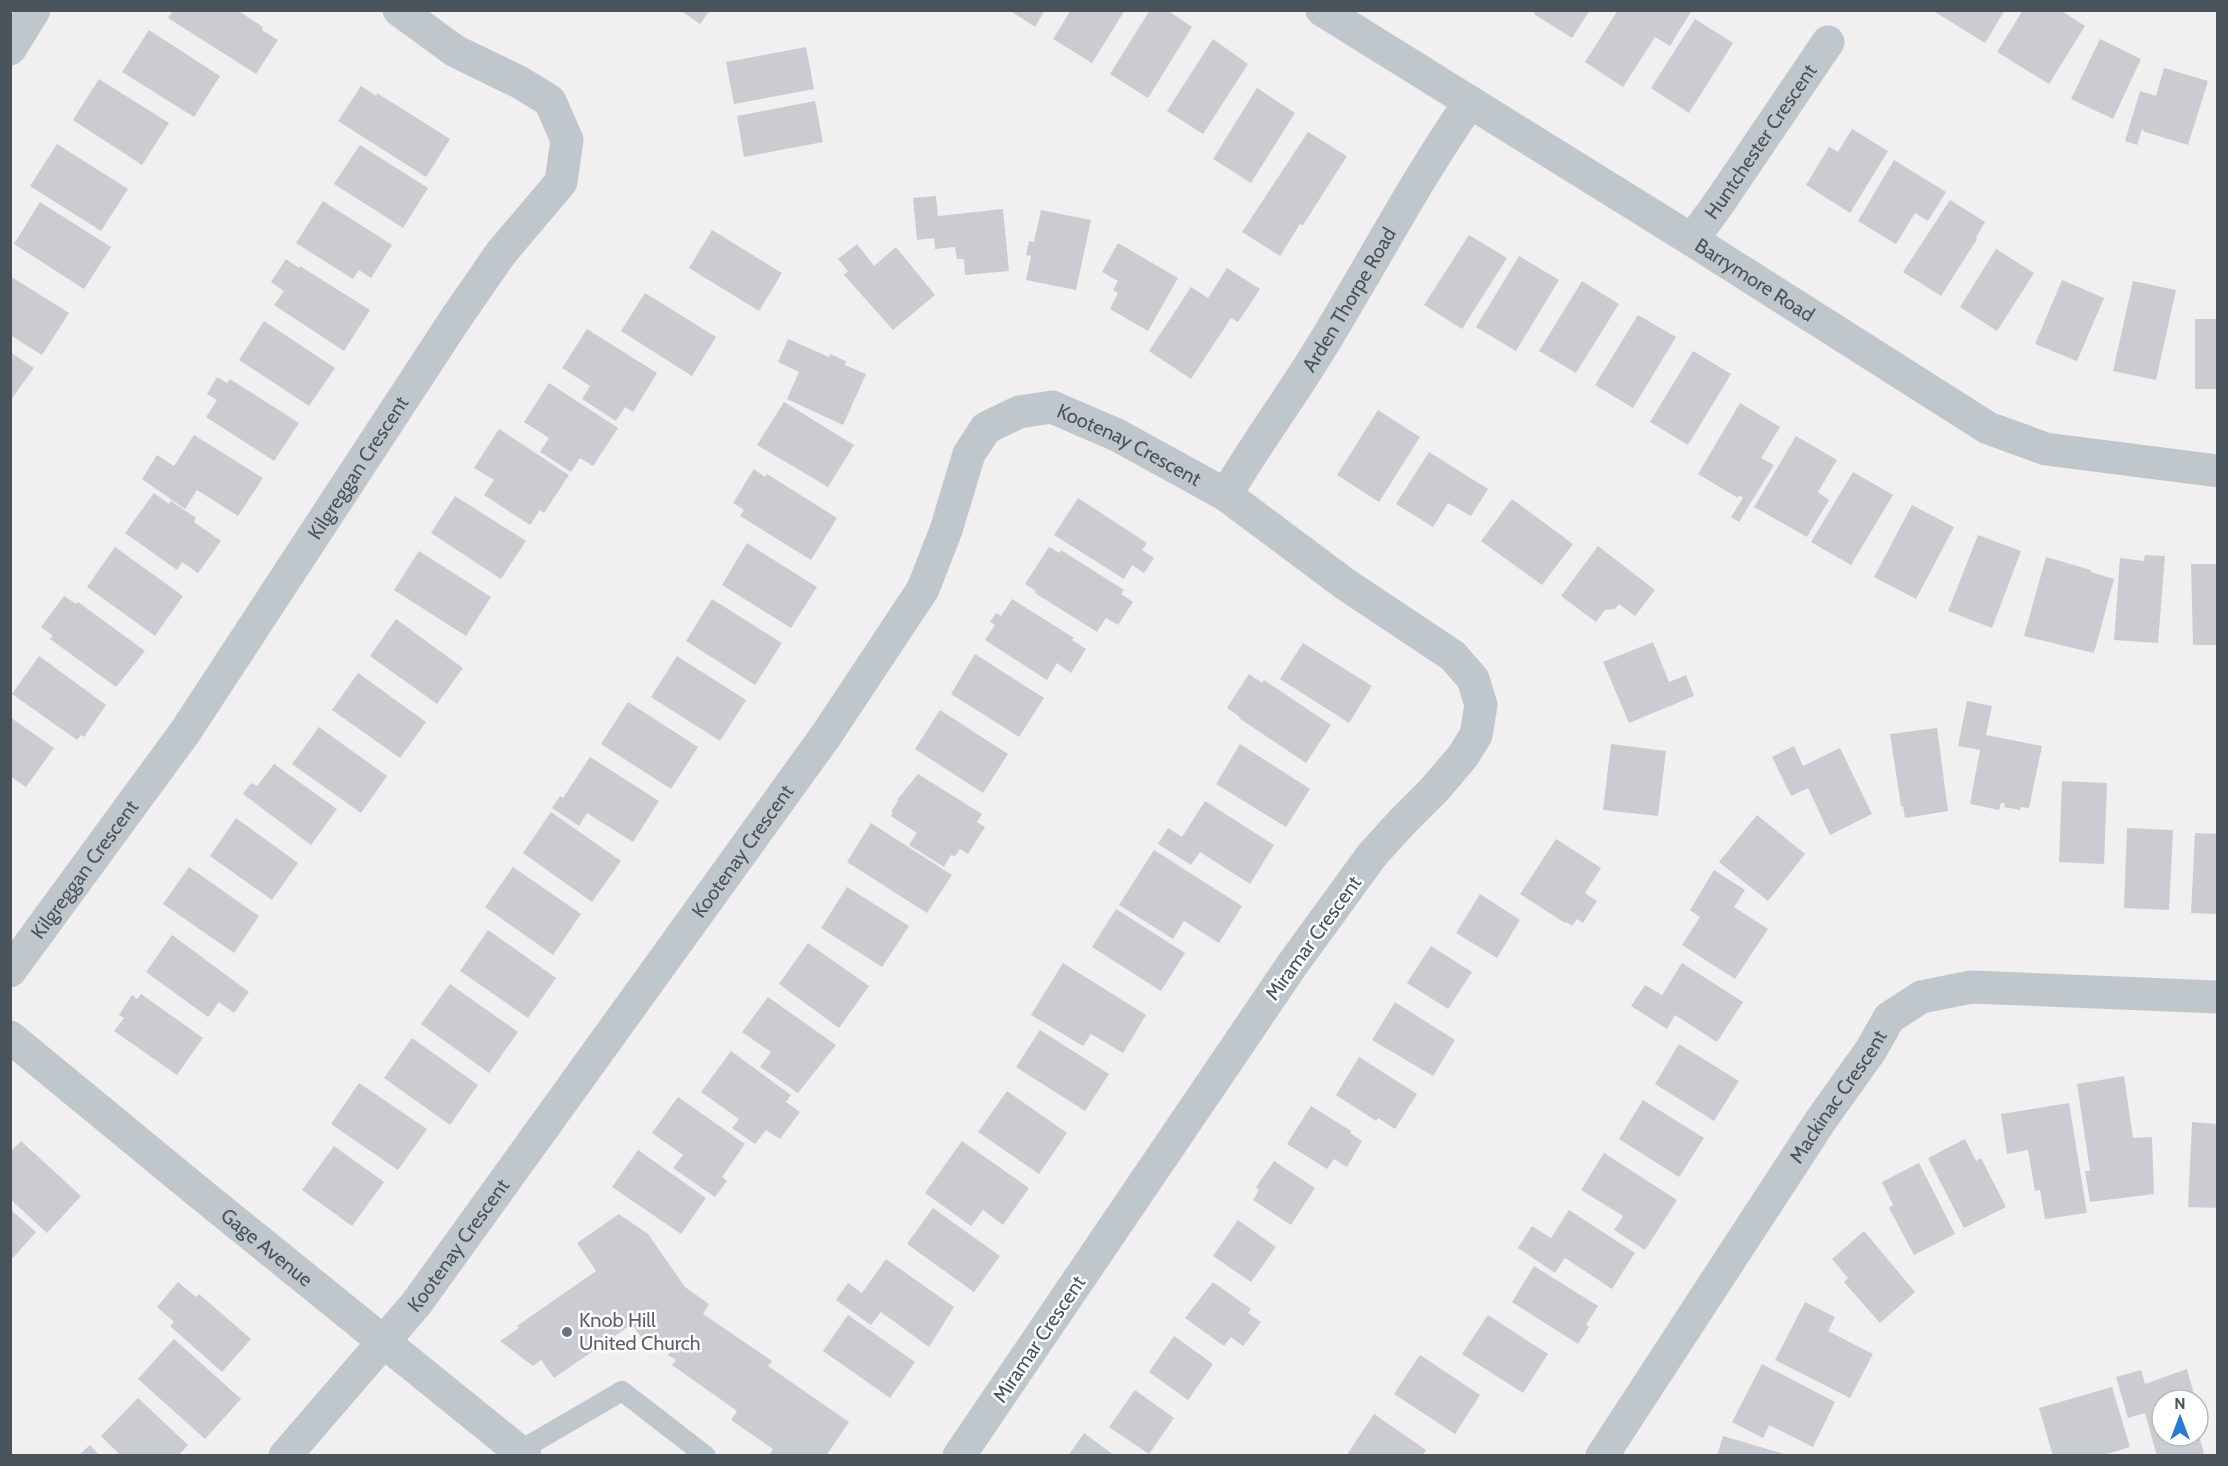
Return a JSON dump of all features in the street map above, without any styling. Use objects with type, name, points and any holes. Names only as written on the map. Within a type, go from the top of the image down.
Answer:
[{"type":"street","points":[[10,49],[34,10]]},
{"type":"street","name":"Kilgreggan Crescent","points":[[10,971],[185,732],[456,318],[501,254],[561,182],[567,140],[550,101],[519,82],[455,51],[399,10]]},
{"type":"street","name":"Barrymore Road","points":[[1322,10],[1692,240],[1988,428],[2046,449],[2217,471]]},
{"type":"street","name":"Huntchester Crescent","points":[[1692,240],[1828,42]]},
{"type":"street","name":"Arden Thorpe Road","points":[[1226,495],[1251,452],[1315,358],[1442,142],[1470,102]]},
{"type":"street","name":"Kootenay Crescent","points":[[285,1455],[416,1304],[827,734],[923,589],[946,530],[969,454],[986,428],[1019,412],[1052,407],[1117,435],[1226,495]]},
{"type":"street","name":"Miramar Crescent","points":[[959,1455],[1298,957],[1372,855],[1434,790],[1463,756],[1476,735],[1481,705],[1473,679],[1453,656],[1345,584],[1226,495]]},
{"type":"street","name":"Mackinac Crescent","points":[[1602,1455],[1821,1120],[1871,1050],[1888,1018],[1921,997],[1971,987],[2217,997]]},
{"type":"street","name":"Gage Avenue","points":[[10,1037],[522,1453]]},
{"type":"lane","points":[[522,1453],[622,1391],[706,1455]]},
{"type":"building","points":[[173,10],[237,10],[278,40],[256,74],[168,18]]},
{"type":"building","points":[[680,10],[710,10],[700,24]]},
{"type":"building","points":[[1009,10],[1045,10],[1035,27]]},
{"type":"building","points":[[1071,10],[1125,10],[1092,63],[1053,39]]},
{"type":"building","points":[[1150,10],[1167,10],[1192,27],[1148,98],[1110,74]]},
{"type":"building","points":[[1536,10],[1590,10],[1572,38],[1534,14]]},
{"type":"building","points":[[1618,10],[1692,10],[1670,46],[1655,37],[1623,87],[1585,62]]},
{"type":"building","points":[[1936,10],[2005,10],[1985,43],[1935,12]]},
{"type":"building","points":[[2023,10],[2060,10],[2085,26],[2049,84],[1997,52]]},
{"type":"building","points":[[1695,19],[1733,43],[1689,113],[1651,88]]},
{"type":"building","points":[[149,30],[220,76],[194,117],[122,72]]},
{"type":"building","points":[[1213,39],[1248,64],[1203,134],[1167,111]]},
{"type":"building","points":[[2100,39],[2141,59],[2113,119],[2071,99]]},
{"type":"building","points":[[806,47],[814,89],[734,104],[726,62]]},
{"type":"building","points":[[2164,68],[2208,81],[2188,145],[2145,132],[2142,129],[2137,145],[2125,141],[2140,91],[2156,96]]},
{"type":"building","points":[[99,79],[169,123],[142,165],[73,120]]},
{"type":"building","points":[[361,86],[376,96],[377,93],[450,139],[426,177],[338,121]]},
{"type":"building","points":[[1257,88],[1295,113],[1251,183],[1213,159]]},
{"type":"building","points":[[815,101],[823,142],[744,157],[737,116]]},
{"type":"building","points":[[1852,129],[1888,151],[1850,213],[1806,185],[1829,147],[1838,152]]},
{"type":"building","points":[[1308,132],[1347,156],[1303,225],[1300,224],[1280,256],[1242,232]]},
{"type":"building","points":[[57,144],[128,189],[101,231],[30,186]]},
{"type":"building","points":[[360,145],[428,188],[403,228],[334,184]]},
{"type":"building","points":[[1894,160],[1946,192],[1928,221],[1915,213],[1896,244],[1858,221]]},
{"type":"building","points":[[936,196],[938,216],[1003,209],[1009,271],[965,275],[964,259],[957,259],[955,247],[935,249],[934,238],[917,240],[913,198]]},
{"type":"building","points":[[1950,200],[1985,222],[1977,239],[1941,296],[1903,272]]},
{"type":"building","points":[[323,201],[392,245],[371,278],[359,270],[353,279],[296,243]]},
{"type":"building","points":[[40,202],[111,247],[84,289],[14,244]]},
{"type":"building","points":[[1041,210],[1091,220],[1076,290],[1026,280],[1031,256],[1026,255],[1029,241],[1034,242]]},
{"type":"building","points":[[712,230],[782,273],[759,311],[689,268]]},
{"type":"building","points":[[1469,235],[1507,258],[1462,329],[1424,305]]},
{"type":"building","points":[[1118,243],[1178,278],[1148,331],[1110,309],[1118,293],[1113,290],[1118,281],[1102,272]]},
{"type":"building","points":[[857,244],[874,266],[896,247],[935,295],[893,330],[844,275],[848,271],[838,259]]},
{"type":"building","points":[[1996,249],[2034,273],[1997,331],[1960,307]]},
{"type":"building","points":[[1519,256],[1559,280],[1516,351],[1476,327]]},
{"type":"building","points":[[286,259],[370,310],[344,351],[274,305],[284,291],[271,282]]},
{"type":"building","points":[[1227,268],[1260,289],[1238,322],[1231,318],[1191,379],[1149,351],[1191,287],[1208,298]]},
{"type":"building","points":[[10,276],[69,313],[42,355],[10,335]]},
{"type":"building","points":[[2062,280],[2104,298],[2077,361],[2035,344]]},
{"type":"building","points":[[1582,281],[1619,304],[1576,373],[1539,351]]},
{"type":"building","points":[[2133,281],[2176,290],[2156,380],[2113,371]]},
{"type":"building","points":[[645,293],[716,337],[692,376],[621,331]]},
{"type":"building","points":[[1638,315],[1676,337],[1633,408],[1595,385]]},
{"type":"building","points":[[2195,319],[2218,319],[2218,389],[2195,389]]},
{"type":"building","points":[[264,321],[335,368],[309,406],[239,360]]},
{"type":"building","points":[[587,329],[657,373],[633,412],[625,407],[616,421],[582,399],[590,386],[562,368]]},
{"type":"building","points":[[788,339],[829,357],[830,354],[846,361],[845,365],[866,374],[843,425],[787,399],[799,372],[778,362]]},
{"type":"building","points":[[1693,351],[1731,374],[1688,445],[1650,422]]},
{"type":"building","points":[[10,352],[34,368],[10,401]]},
{"type":"building","points":[[217,377],[227,383],[230,379],[299,423],[274,461],[206,417],[217,400],[207,394]]},
{"type":"building","points":[[549,383],[618,428],[593,466],[580,458],[571,472],[540,452],[549,438],[524,422]]},
{"type":"building","points":[[784,402],[854,445],[828,487],[757,445]]},
{"type":"building","points":[[1740,403],[1780,427],[1761,458],[1774,465],[1739,522],[1731,517],[1743,498],[1739,495],[1738,498],[1698,474]]},
{"type":"building","points":[[1378,410],[1420,437],[1379,502],[1337,475]]},
{"type":"building","points":[[499,429],[569,475],[544,513],[540,510],[530,525],[484,495],[494,480],[474,468]]},
{"type":"building","points":[[194,435],[263,478],[238,516],[197,490],[185,509],[142,479],[157,455],[174,466]]},
{"type":"building","points":[[1796,436],[1837,460],[1818,492],[1829,500],[1807,537],[1754,507]]},
{"type":"building","points":[[1429,452],[1488,489],[1471,516],[1448,503],[1433,527],[1396,504]]},
{"type":"building","points":[[754,469],[765,477],[767,474],[837,518],[811,560],[740,516],[744,510],[733,503]]},
{"type":"building","points":[[1853,472],[1893,495],[1851,565],[1811,542]]},
{"type":"building","points":[[154,493],[169,504],[171,501],[196,518],[194,522],[221,541],[198,573],[182,562],[177,570],[125,533]]},
{"type":"building","points":[[455,496],[526,541],[501,579],[431,533]]},
{"type":"building","points":[[1078,498],[1147,543],[1142,550],[1154,558],[1144,573],[1132,565],[1124,579],[1054,535]]},
{"type":"building","points":[[1512,499],[1573,544],[1542,585],[1481,541]]},
{"type":"building","points":[[1912,505],[1954,527],[1916,599],[1874,577]]},
{"type":"building","points":[[1978,535],[2021,551],[1992,628],[1948,611]]},
{"type":"building","points":[[747,543],[817,587],[791,628],[722,585]]},
{"type":"building","points":[[1598,546],[1655,590],[1635,616],[1619,604],[1615,609],[1605,610],[1596,622],[1561,596]]},
{"type":"building","points":[[115,547],[183,596],[155,636],[87,587]]},
{"type":"building","points":[[1049,547],[1060,553],[1061,550],[1124,590],[1121,594],[1133,602],[1118,625],[1106,618],[1097,632],[1035,593],[1036,591],[1025,584]]},
{"type":"building","points":[[419,551],[491,597],[466,636],[394,590]]},
{"type":"building","points":[[2145,555],[2165,556],[2158,643],[2114,640],[2120,558],[2144,561]]},
{"type":"building","points":[[2046,557],[2114,579],[2094,653],[2024,636]]},
{"type":"building","points":[[2191,564],[2218,564],[2218,645],[2193,645]]},
{"type":"building","points":[[64,596],[76,604],[78,602],[145,651],[116,687],[50,639],[53,636],[41,627]]},
{"type":"building","points":[[712,599],[782,643],[755,685],[686,641]]},
{"type":"building","points":[[1012,599],[1074,638],[1072,640],[1086,649],[1071,673],[1057,663],[1047,680],[985,640],[995,625],[990,622],[996,613],[1001,616]]},
{"type":"building","points":[[396,619],[463,668],[437,704],[370,656]]},
{"type":"building","points":[[1653,642],[1669,682],[1686,675],[1694,696],[1629,723],[1603,662]]},
{"type":"building","points":[[1303,643],[1372,686],[1349,723],[1280,679]]},
{"type":"building","points":[[975,654],[1044,698],[1019,737],[951,694]]},
{"type":"building","points":[[39,656],[106,705],[84,737],[81,735],[77,740],[12,694]]},
{"type":"building","points":[[677,656],[746,700],[720,741],[651,697]]},
{"type":"building","points":[[358,673],[426,722],[400,758],[332,710]]},
{"type":"building","points":[[1249,674],[1262,683],[1264,680],[1331,725],[1306,763],[1227,708]]},
{"type":"building","points":[[1967,701],[1992,706],[1986,735],[2042,746],[2029,808],[2021,807],[2020,810],[2004,807],[2005,803],[2001,803],[1999,810],[1970,804],[1980,750],[1958,746]]},
{"type":"building","points":[[628,702],[698,747],[671,789],[601,744]]},
{"type":"building","points":[[940,710],[1008,754],[983,793],[915,749]]},
{"type":"building","points":[[10,717],[54,748],[26,787],[10,776]]},
{"type":"building","points":[[319,727],[387,776],[361,813],[292,764]]},
{"type":"building","points":[[1937,728],[1948,811],[1905,818],[1903,806],[1901,806],[1890,734]]},
{"type":"building","points":[[1240,744],[1310,789],[1286,827],[1216,784]]},
{"type":"building","points":[[1611,744],[1666,751],[1658,816],[1603,810]]},
{"type":"building","points":[[1794,746],[1803,766],[1840,748],[1872,814],[1830,835],[1808,788],[1791,796],[1772,757]]},
{"type":"building","points":[[590,757],[659,801],[633,842],[587,813],[579,826],[552,808],[560,796],[563,798]]},
{"type":"building","points":[[274,764],[337,809],[311,845],[243,794],[251,783],[257,786]]},
{"type":"building","points":[[918,774],[982,814],[977,822],[985,827],[968,854],[960,849],[955,856],[951,855],[944,867],[909,845],[917,833],[891,816],[897,800]]},
{"type":"building","points":[[2062,781],[2107,783],[2104,864],[2059,862]]},
{"type":"building","points":[[1205,801],[1274,845],[1250,884],[1200,852],[1191,865],[1158,844],[1168,828],[1182,837]]},
{"type":"building","points":[[551,812],[621,861],[592,902],[523,853]]},
{"type":"building","points":[[1757,815],[1805,854],[1768,901],[1719,862]]},
{"type":"building","points":[[236,818],[298,863],[272,900],[210,856]]},
{"type":"building","points":[[871,823],[952,875],[927,913],[847,862]]},
{"type":"building","points":[[2127,828],[2173,830],[2169,910],[2124,908]]},
{"type":"building","points":[[2195,833],[2218,834],[2218,914],[2191,913]]},
{"type":"building","points":[[1556,839],[1601,868],[1585,893],[1597,901],[1583,923],[1577,919],[1572,926],[1520,894]]},
{"type":"building","points":[[1154,850],[1242,906],[1219,943],[1184,921],[1173,939],[1119,905]]},
{"type":"building","points":[[189,867],[259,916],[234,953],[163,904]]},
{"type":"building","points":[[513,867],[581,914],[553,955],[485,907]]},
{"type":"building","points":[[1714,870],[1745,890],[1734,907],[1768,929],[1735,979],[1682,945],[1700,917],[1690,910]]},
{"type":"building","points":[[847,887],[909,926],[882,967],[821,928]]},
{"type":"building","points":[[1480,894],[1520,920],[1497,958],[1456,933]]},
{"type":"building","points":[[1116,909],[1185,953],[1161,991],[1092,947]]},
{"type":"building","points":[[488,930],[556,978],[528,1018],[460,971]]},
{"type":"building","points":[[172,935],[249,992],[234,1013],[219,1002],[208,1017],[146,972]]},
{"type":"building","points":[[808,943],[869,986],[839,1028],[779,984]]},
{"type":"building","points":[[1431,946],[1472,972],[1448,1009],[1407,983]]},
{"type":"building","points":[[1063,963],[1146,1015],[1123,1053],[1091,1034],[1083,1046],[1031,1015]]},
{"type":"building","points":[[1682,963],[1743,1002],[1717,1042],[1675,1015],[1667,1029],[1631,1006],[1645,985],[1662,995]]},
{"type":"building","points":[[450,984],[518,1032],[489,1073],[421,1024]]},
{"type":"building","points":[[141,994],[203,1038],[177,1075],[114,1031],[124,1018],[119,1015],[132,995],[137,999]]},
{"type":"building","points":[[768,997],[836,1045],[798,1093],[760,1067],[771,1052],[742,1032]]},
{"type":"building","points":[[1395,1002],[1455,1040],[1433,1076],[1372,1040]]},
{"type":"building","points":[[1040,1030],[1109,1074],[1085,1111],[1016,1067]]},
{"type":"building","points":[[412,1038],[478,1085],[450,1125],[384,1078]]},
{"type":"building","points":[[1679,1044],[1739,1081],[1714,1121],[1655,1084]]},
{"type":"building","points":[[731,1051],[791,1095],[786,1102],[800,1112],[780,1139],[766,1130],[755,1144],[732,1128],[739,1119],[701,1092]]},
{"type":"building","points":[[1359,1057],[1417,1094],[1395,1129],[1378,1118],[1376,1121],[1336,1095]]},
{"type":"building","points":[[2124,1076],[2133,1138],[2152,1137],[2154,1194],[2090,1202],[2085,1171],[2090,1171],[2077,1084]]},
{"type":"building","points":[[359,1083],[427,1129],[398,1170],[331,1124]]},
{"type":"building","points":[[1007,1091],[1067,1133],[1039,1174],[978,1132]]},
{"type":"building","points":[[678,1097],[745,1144],[722,1177],[727,1181],[715,1197],[673,1168],[683,1155],[652,1133]]},
{"type":"building","points":[[1643,1100],[1704,1138],[1679,1177],[1619,1139]]},
{"type":"building","points":[[2069,1103],[2087,1213],[2045,1219],[2040,1190],[2035,1191],[2028,1150],[2007,1154],[2001,1114]]},
{"type":"building","points":[[1311,1106],[1351,1131],[1350,1133],[1362,1141],[1347,1167],[1334,1159],[1327,1169],[1287,1144]]},
{"type":"building","points":[[2192,1122],[2218,1124],[2218,1208],[2188,1207]]},
{"type":"building","points":[[1965,1139],[1976,1161],[1981,1158],[2006,1207],[1964,1228],[1928,1158]]},
{"type":"building","points":[[21,1141],[81,1196],[47,1233],[10,1199],[10,1152]]},
{"type":"building","points":[[962,1141],[1029,1188],[1003,1225],[983,1210],[971,1226],[925,1193]]},
{"type":"building","points":[[334,1146],[384,1182],[352,1226],[302,1190]]},
{"type":"building","points":[[638,1150],[706,1198],[681,1234],[612,1187]]},
{"type":"building","points":[[1604,1153],[1677,1200],[1645,1250],[1614,1230],[1623,1216],[1581,1190]]},
{"type":"building","points":[[1274,1161],[1315,1188],[1291,1225],[1253,1200],[1259,1190],[1256,1187]]},
{"type":"building","points":[[1919,1163],[1955,1234],[1914,1255],[1889,1208],[1893,1205],[1882,1182]]},
{"type":"building","points":[[933,1208],[1000,1256],[974,1292],[907,1244]]},
{"type":"building","points":[[10,1209],[36,1232],[10,1261]]},
{"type":"building","points":[[1569,1210],[1635,1253],[1612,1289],[1565,1258],[1555,1273],[1518,1248],[1532,1226],[1551,1238]]},
{"type":"building","name":"Knob Hill United Church","points":[[619,1214],[648,1234],[685,1287],[709,1304],[703,1314],[772,1361],[768,1366],[849,1422],[826,1456],[768,1456],[773,1449],[731,1420],[737,1411],[672,1365],[676,1360],[668,1355],[670,1352],[648,1336],[643,1340],[632,1324],[554,1378],[541,1360],[533,1366],[500,1341],[519,1328],[517,1326],[596,1271],[577,1243]]},
{"type":"building","points":[[1238,1220],[1276,1247],[1251,1282],[1213,1256]]},
{"type":"building","points":[[1864,1231],[1915,1292],[1880,1323],[1844,1282],[1848,1278],[1832,1259]]},
{"type":"building","points":[[886,1259],[954,1307],[929,1347],[881,1312],[871,1325],[836,1300],[848,1283],[862,1293]]},
{"type":"building","points":[[1534,1266],[1598,1306],[1586,1325],[1589,1327],[1578,1344],[1512,1302]]},
{"type":"building","points":[[178,1282],[196,1297],[199,1294],[251,1339],[222,1372],[170,1326],[174,1322],[157,1307]]},
{"type":"building","points":[[1213,1282],[1251,1309],[1248,1313],[1261,1322],[1243,1346],[1231,1337],[1224,1346],[1185,1318]]},
{"type":"building","points":[[1805,1302],[1835,1317],[1828,1331],[1873,1354],[1850,1398],[1775,1360]]},
{"type":"building","points":[[848,1315],[915,1362],[890,1398],[823,1351]]},
{"type":"building","points":[[1488,1315],[1548,1354],[1523,1393],[1462,1354]]},
{"type":"building","points":[[1174,1336],[1213,1364],[1188,1400],[1149,1372]]},
{"type":"building","points":[[174,1339],[241,1399],[205,1439],[138,1379]]},
{"type":"building","points":[[1420,1355],[1480,1395],[1455,1434],[1394,1394]]},
{"type":"building","points":[[1762,1364],[1835,1402],[1813,1447],[1769,1425],[1763,1438],[1732,1422]]},
{"type":"building","points":[[2187,1369],[2192,1388],[2150,1388],[2150,1431],[2145,1413],[2128,1418],[2116,1377],[2141,1370],[2145,1384]]},
{"type":"building","points":[[2112,1387],[2130,1447],[2101,1456],[2053,1456],[2039,1408]]},
{"type":"building","points":[[1135,1390],[1174,1418],[1149,1454],[1109,1427]]},
{"type":"building","points":[[138,1398],[188,1445],[178,1456],[121,1456],[101,1436]]},
{"type":"building","points":[[1374,1414],[1426,1450],[1422,1456],[1346,1456]]},
{"type":"building","points":[[1084,1433],[1115,1456],[1068,1456]]},
{"type":"building","points":[[1723,1436],[1788,1455],[1788,1456],[1717,1456]]},
{"type":"building","points":[[90,1445],[100,1456],[78,1456]]},
{"type":"building","points":[[2155,1448],[2203,1448],[2204,1453],[2196,1456],[2157,1456]]},
{"type":"place","name":"Knob Hill United Church","points":[[567,1332]]}]
